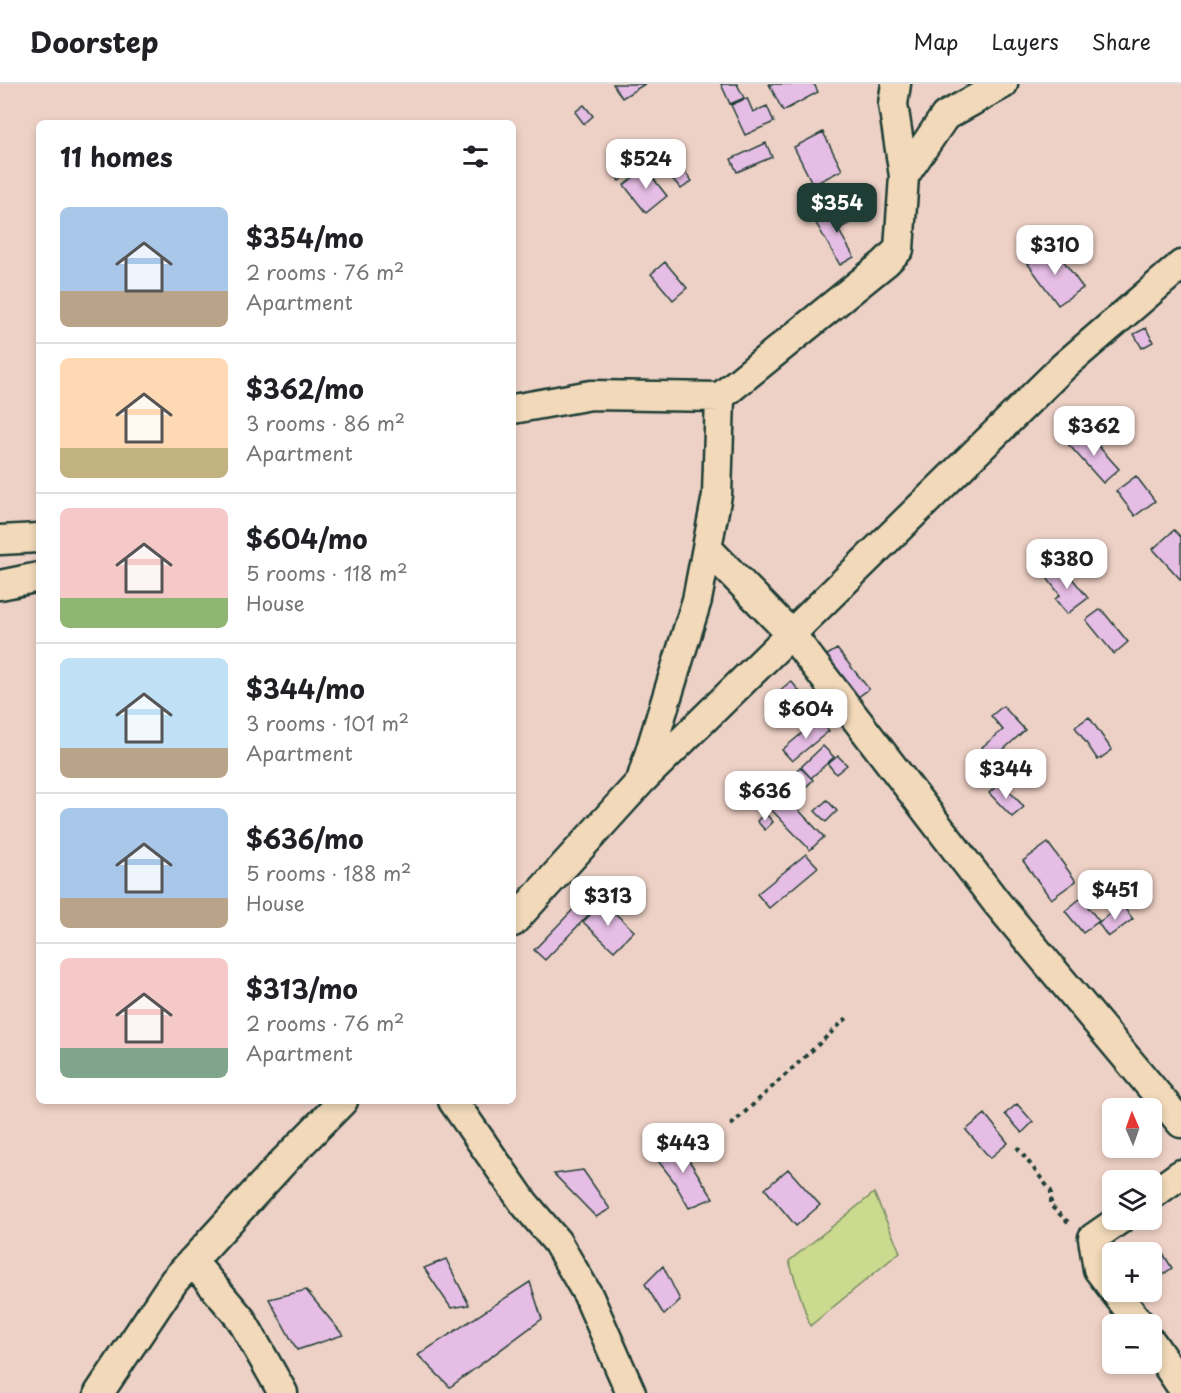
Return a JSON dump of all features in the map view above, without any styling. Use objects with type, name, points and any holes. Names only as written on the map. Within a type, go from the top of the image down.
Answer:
[{"type":"street","points":[[516,408],[591,395],[720,397],[885,263],[899,249],[904,176],[893,104],[896,84]]},
{"type":"street","points":[[904,176],[945,117],[1003,84]]},
{"type":"street","points":[[516,918],[641,781],[1064,366],[1181,265]]},
{"type":"street","points":[[641,781],[697,600],[717,495],[720,397]]},
{"type":"street","points":[[0,540],[36,538]]},
{"type":"street","points":[[707,548],[791,634],[998,903],[1181,1123]]},
{"type":"street","points":[[0,585],[36,578]]},
{"type":"street","points":[[99,1393],[174,1281],[285,1160],[340,1104]]},
{"type":"street","points":[[455,1104],[524,1203],[557,1242],[588,1295],[631,1393]]},
{"type":"street","points":[[1162,1188],[1181,1174]]},
{"type":"street","points":[[1102,1274],[1098,1269],[1093,1238],[1105,1230]]},
{"type":"street","points":[[192,1261],[241,1319],[283,1393]]},
{"type":"street","points":[[1123,1302],[1132,1314]]},
{"type":"street","points":[[1162,1357],[1181,1386]]},
{"type":"path","points":[[731,1125],[847,1018]]},
{"type":"path","points":[[1017,1147],[1051,1191],[1052,1206],[1095,1249]]},
{"type":"green space","points":[[874,1193],[900,1252],[810,1326],[789,1261]]},
{"type":"building","points":[[613,84],[645,84],[622,98]]},
{"type":"building","points":[[721,84],[737,84],[744,98],[730,104]]},
{"type":"building","points":[[769,84],[814,84],[818,92],[783,111]]},
{"type":"building","points":[[747,98],[753,112],[767,106],[774,122],[745,135],[731,105]]},
{"type":"building","points":[[584,105],[593,116],[584,124],[575,112]]},
{"type":"building","points":[[823,132],[842,170],[813,185],[794,147]]},
{"type":"building","points":[[766,143],[772,157],[737,172],[731,159]]},
{"type":"building","points":[[646,144],[655,157],[619,181],[611,168]]},
{"type":"building","points":[[678,163],[692,181],[681,189],[667,172]]},
{"type":"building","points":[[645,168],[667,196],[646,213],[624,185]]},
{"type":"building","points":[[844,207],[852,222],[838,229],[854,257],[840,265],[816,223]]},
{"type":"building","points":[[1053,246],[1083,288],[1058,305],[1028,264]]},
{"type":"building","points":[[665,262],[687,288],[673,300],[651,274]]},
{"type":"building","points":[[1146,328],[1153,342],[1142,348],[1134,334]]},
{"type":"building","points":[[1085,431],[1119,469],[1103,483],[1069,445]]},
{"type":"building","points":[[1136,476],[1155,501],[1135,516],[1116,491]]},
{"type":"building","points":[[1174,530],[1181,537],[1181,580],[1153,549]]},
{"type":"building","points":[[1062,566],[1088,598],[1067,614],[1055,599],[1060,595],[1047,578]]},
{"type":"building","points":[[1101,609],[1128,642],[1114,654],[1086,620]]},
{"type":"building","points":[[837,649],[869,689],[854,700],[819,660]]},
{"type":"building","points":[[791,681],[817,713],[802,726],[791,713],[786,716],[771,698]]},
{"type":"building","points":[[1003,706],[1025,730],[993,759],[982,747],[1003,730],[991,716]]},
{"type":"building","points":[[1089,717],[1112,750],[1098,760],[1075,727]]},
{"type":"building","points":[[819,719],[829,731],[792,761],[782,750]]},
{"type":"building","points":[[823,746],[834,757],[811,778],[801,767]]},
{"type":"building","points":[[838,756],[847,765],[836,774],[828,764]]},
{"type":"building","points":[[800,767],[813,780],[791,802],[824,837],[810,850],[763,801]]},
{"type":"building","points":[[1001,782],[1024,807],[1012,817],[989,793]]},
{"type":"building","points":[[827,800],[837,811],[826,822],[815,811]]},
{"type":"building","points":[[765,813],[773,822],[765,830],[757,821]]},
{"type":"building","points":[[1048,843],[1076,881],[1051,899],[1023,861]]},
{"type":"building","points":[[806,854],[818,867],[769,908],[757,894]]},
{"type":"building","points":[[1124,885],[1133,897],[1117,909],[1108,897]]},
{"type":"building","points":[[591,891],[602,901],[545,960],[534,950]]},
{"type":"building","points":[[1081,898],[1099,921],[1083,933],[1065,911]]},
{"type":"building","points":[[603,902],[634,931],[614,951],[583,922]]},
{"type":"building","points":[[1122,905],[1133,919],[1108,937],[1098,923]]},
{"type":"building","points":[[1017,1104],[1033,1122],[1022,1133],[1005,1114]]},
{"type":"building","points":[[985,1114],[1008,1143],[990,1158],[966,1130]]},
{"type":"building","points":[[676,1140],[713,1198],[689,1208],[673,1180],[652,1153]]},
{"type":"building","points":[[788,1169],[820,1205],[796,1226],[765,1189]]},
{"type":"building","points":[[583,1170],[610,1209],[596,1217],[554,1174]]},
{"type":"building","points":[[1164,1255],[1172,1268],[1162,1275],[1162,1256]]},
{"type":"building","points":[[446,1259],[469,1305],[451,1308],[424,1268]]},
{"type":"building","points":[[663,1266],[680,1300],[664,1315],[645,1284]]},
{"type":"building","points":[[530,1282],[542,1319],[450,1387],[418,1355]]},
{"type":"building","points":[[306,1290],[343,1335],[297,1350],[269,1299]]}]
